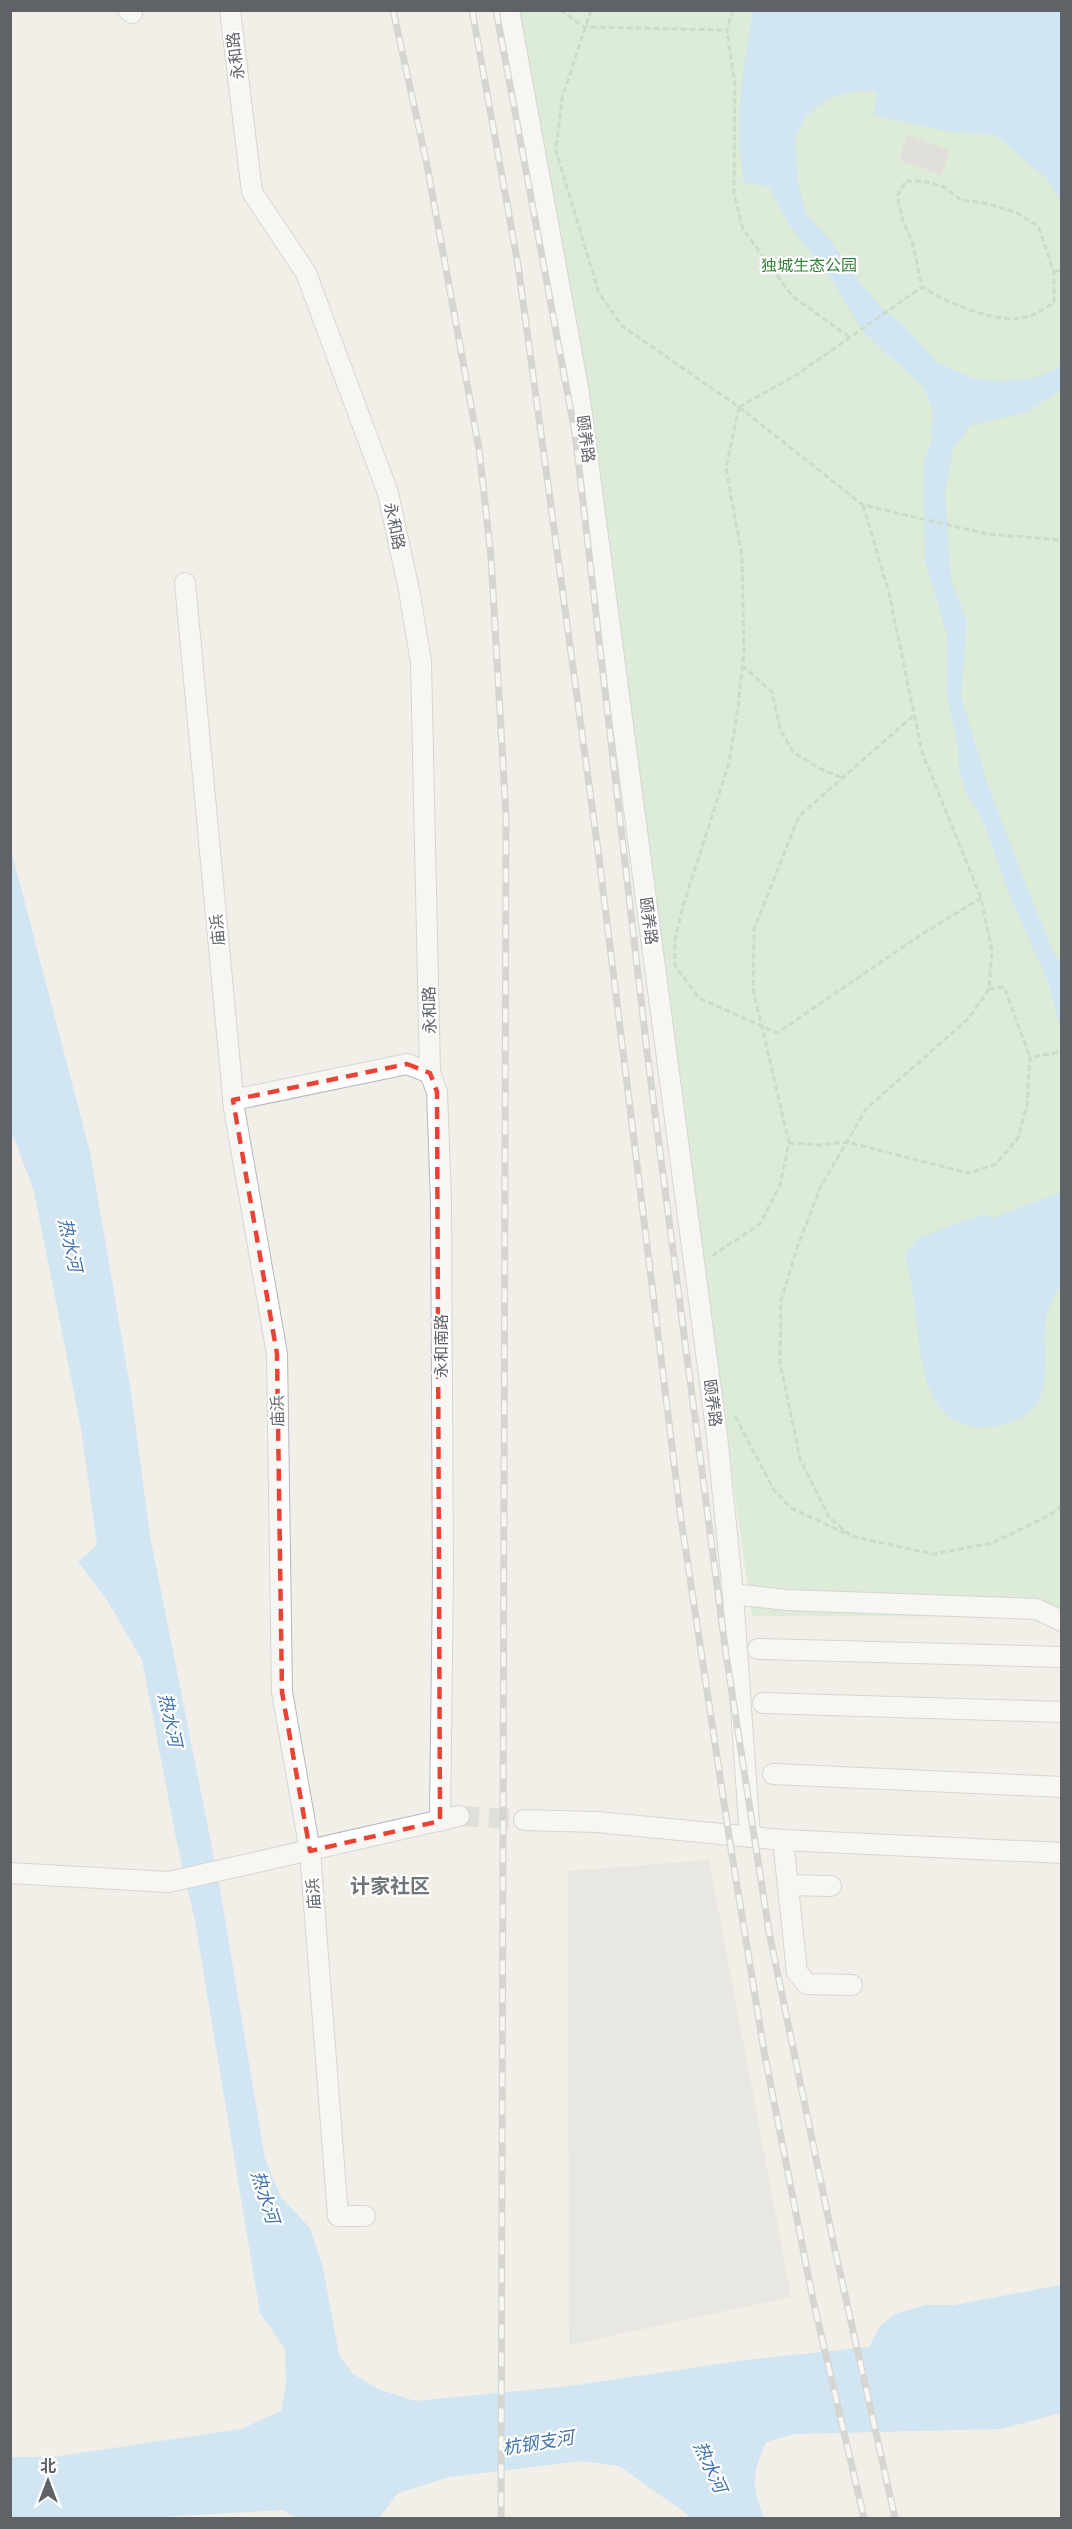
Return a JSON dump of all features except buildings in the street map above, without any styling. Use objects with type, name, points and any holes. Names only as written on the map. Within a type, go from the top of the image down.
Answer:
[{"type":"street","name":"永和路","points":[[230,10],[252,192],[306,273],[388,493],[409,590],[421,662],[430,1073]]},
{"type":"street","name":"颐养路","points":[[509,10],[579,393],[717,1436],[733,1594],[750,1837]]},
{"type":"street","name":"庙浜","points":[[185,582],[233,1101],[277,1354],[282,1692],[310,1851],[338,2216],[365,2216]]},
{"type":"street","points":[[233,1101],[407,1064],[430,1073]]},
{"type":"street","name":"永和南路","points":[[310,1851],[449,1819],[442,1574],[441,1201],[437,1092],[430,1073]]},
{"type":"street","points":[[733,1594],[787,1600],[1036,1608],[1062,1621]]},
{"type":"street","points":[[758,1649],[1062,1657]]},
{"type":"street","points":[[763,1703],[1062,1712]]},
{"type":"street","points":[[773,1773],[1062,1787]]},
{"type":"street","points":[[524,1820],[597,1822],[783,1840],[1062,1853]]},
{"type":"street","points":[[783,1840],[797,1972],[807,1984],[852,1985]]},
{"type":"street","points":[[15,1873],[169,1882],[310,1851]]},
{"type":"street","points":[[788,1885],[831,1886]]},
{"type":"path","points":[[560,10],[584,27],[727,30]]},
{"type":"path","points":[[591,10],[562,98],[556,151],[599,293],[622,326],[739,407],[863,506],[987,534],[1062,540]]},
{"type":"path","points":[[733,10],[727,30],[735,85],[734,194],[743,229],[792,296],[848,336]]},
{"type":"path","points":[[906,181],[923,181],[944,187],[961,200],[985,203],[1015,212],[1038,226],[1054,272],[1054,303],[1027,317],[1000,317],[974,312],[933,295],[922,287],[912,241],[903,221],[897,196],[906,181]]},
{"type":"path","points":[[1054,272],[1062,269]]},
{"type":"path","points":[[922,287],[848,336],[796,375],[739,407],[726,468],[742,556],[742,664],[729,763],[683,906],[675,940],[675,966],[699,998],[777,1033],[922,934],[981,898]]},
{"type":"path","points":[[851,1536],[830,1518],[800,1459],[780,1362],[781,1301],[794,1258],[821,1186],[866,1109],[969,1018],[989,989],[992,951],[981,898],[922,753],[889,593],[863,506]]},
{"type":"path","points":[[742,664],[772,692],[780,729],[793,753],[842,778]]},
{"type":"path","points":[[713,1267],[711,1256],[760,1224],[780,1185],[789,1143],[753,989],[754,929],[799,816],[914,715]]},
{"type":"path","points":[[789,1143],[820,1145],[847,1142],[968,1173],[996,1164],[1018,1138],[1027,1105],[1030,1057],[1004,987],[989,989]]},
{"type":"path","points":[[1030,1057],[1061,1052]]},
{"type":"path","points":[[733,1405],[735,1416],[774,1490],[791,1508],[851,1536],[933,1554],[992,1543],[1048,1516],[1062,1506]]},
{"type":"highlighted area","points":[[407,1064],[430,1073],[437,1092],[440,1821],[310,1851],[282,1692],[277,1354],[233,1100]]},
{"type":"shaded area","points":[[709,1860],[791,2297],[569,2345],[568,1871]]},
{"type":"green space","name":"独城生态公园","points":[[512,11],[1061,11],[1061,1617],[752,1616],[630,748]]},
{"type":"water","points":[[753,11],[1061,11],[1061,202],[1046,178],[995,135],[951,132],[874,115],[877,91],[859,91],[829,98],[805,117],[795,139],[798,181],[805,213],[832,242],[854,275],[881,307],[902,323],[938,363],[972,378],[1004,381],[1033,378],[1058,368],[1061,363],[1061,390],[1025,413],[971,425],[953,449],[945,493],[951,578],[967,622],[961,697],[987,782],[1053,952],[1061,962],[1061,1029],[1047,979],[1010,896],[984,823],[967,794],[959,772],[958,745],[947,696],[947,635],[925,560],[923,464],[931,442],[933,412],[924,388],[864,333],[831,279],[788,223],[769,187],[744,182],[739,117]]},
{"type":"water","points":[[10,846],[90,1152],[131,1392],[150,1536],[219,1883],[265,2159],[281,2197],[310,2228],[323,2268],[339,2355],[353,2374],[378,2389],[415,2401],[570,2386],[746,2360],[869,2347],[880,2326],[895,2314],[925,2305],[954,2305],[1061,2285],[1061,2413],[1001,2429],[794,2434],[766,2442],[758,2462],[755,2480],[757,2498],[765,2518],[689,2518],[687,2514],[619,2466],[582,2461],[449,2477],[398,2493],[379,2518],[296,2518],[283,2510],[145,2518],[11,2518],[11,2457],[53,2457],[241,2429],[281,2411],[286,2385],[285,2349],[260,2313],[195,1921],[176,1838],[142,1660],[107,1600],[78,1562],[97,1545],[81,1428],[34,1191],[11,1130]]},
{"type":"water","points":[[1061,1192],[1061,1287],[1049,1307],[1045,1324],[1045,1368],[1043,1390],[1039,1400],[1026,1415],[1001,1425],[970,1426],[952,1419],[939,1406],[924,1370],[905,1254],[918,1238],[983,1214],[993,1218]]},
{"type":"tunnel","points":[[459,1816],[524,1820]]},
{"type":"railway","points":[[393,10],[426,160],[479,449],[491,557],[506,816],[501,2518]]},
{"type":"railway","points":[[472,10],[518,265],[599,858],[681,1519],[731,1849],[764,2051],[813,2300],[864,2518]]},
{"type":"railway","points":[[496,10],[575,433],[648,1060],[726,1654],[769,1932],[835,2250],[895,2518]]},
{"type":"district","name":"计家社区","points":[[390,1886]]},
{"type":"water label","name":"热水河","points":[[70,1245]]},
{"type":"water label","name":"热水河","points":[[170,1720]]},
{"type":"water label","name":"热水河","points":[[265,2197]]},
{"type":"water label","name":"杭钢支河","points":[[538,2443]]},
{"type":"water label","name":"热水河","points":[[710,2467]]}]
